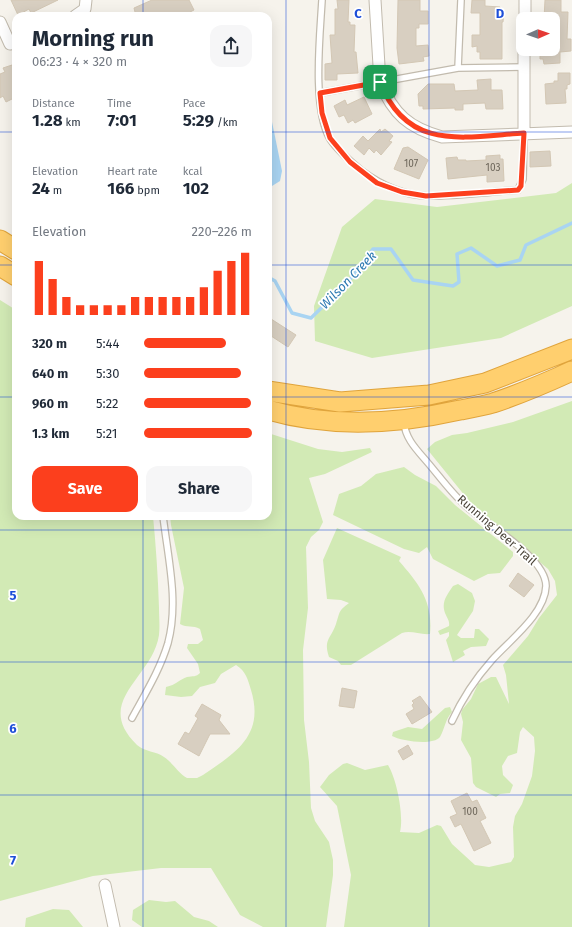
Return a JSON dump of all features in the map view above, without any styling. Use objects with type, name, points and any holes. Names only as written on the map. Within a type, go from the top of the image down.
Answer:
[{"type":"highway","points":[[0,240],[12,248]]},
{"type":"highway","points":[[0,266],[12,274]]},
{"type":"highway","points":[[272,392],[340,402],[428,395],[485,383],[572,349]]},
{"type":"highway","points":[[272,411],[286,416],[342,423],[403,420],[448,413],[492,403],[572,371]]},
{"type":"street","points":[[82,12],[85,9],[86,0]]},
{"type":"street","points":[[375,0],[380,82],[385,95],[402,118],[428,133],[442,137],[572,132]]},
{"type":"street","points":[[525,0],[525,12]]},
{"type":"street","points":[[0,22],[9,45]]},
{"type":"street","points":[[524,56],[524,133]]},
{"type":"street","points":[[105,885],[114,927]]},
{"type":"lane","points":[[322,0],[320,93],[322,113],[330,138],[350,162],[377,183],[402,192],[426,196],[518,190],[523,179],[524,133]]},
{"type":"lane","points":[[458,68],[461,0]]},
{"type":"lane","points":[[320,93],[458,68],[524,66]]},
{"type":"lane","name":"Running Deer Trail","points":[[403,420],[408,437],[426,461],[465,506],[534,560],[542,573],[546,584],[544,599],[527,624],[491,661],[461,702],[452,721]]},
{"type":"lane","points":[[132,718],[154,678],[168,644],[173,612],[169,559],[163,520]]},
{"type":"green space","points":[[572,183],[572,306],[501,338],[372,358],[315,341],[314,306],[342,227],[375,199],[437,207],[556,193]]},
{"type":"green space","points":[[0,300],[12,308],[12,520],[153,520],[158,585],[159,635],[147,664],[129,690],[123,702],[121,715],[125,729],[137,745],[143,749],[164,757],[187,778],[197,778],[203,775],[236,751],[244,742],[250,731],[254,720],[254,706],[251,690],[246,676],[236,665],[221,674],[215,683],[200,687],[192,696],[181,697],[165,695],[166,687],[173,685],[184,678],[196,676],[200,673],[198,664],[187,648],[188,644],[198,644],[203,640],[200,629],[180,624],[184,588],[170,520],[272,520],[272,434],[318,449],[342,452],[370,448],[372,452],[325,474],[309,478],[323,522],[319,530],[311,537],[306,547],[308,608],[303,650],[304,720],[309,762],[311,808],[315,821],[329,842],[333,860],[333,875],[326,927],[263,927],[240,915],[211,868],[161,868],[93,876],[0,901]]},
{"type":"green space","points":[[572,401],[572,927],[344,927],[351,875],[337,806],[320,787],[329,775],[343,764],[347,763],[365,770],[388,765],[399,798],[401,817],[400,832],[419,833],[437,825],[441,826],[452,844],[475,865],[489,867],[511,862],[514,857],[513,827],[515,816],[522,804],[532,776],[535,751],[534,737],[523,727],[520,732],[517,753],[508,756],[502,766],[503,775],[513,785],[510,793],[500,794],[496,797],[476,787],[473,783],[471,758],[461,740],[463,722],[461,714],[462,710],[471,699],[478,684],[491,677],[496,677],[509,704],[506,675],[503,665],[528,636],[539,618],[557,595],[555,581],[548,569],[474,507],[427,449],[435,442],[452,435],[513,422]]},
{"type":"green space","points":[[404,467],[415,475],[436,486],[455,505],[513,552],[513,556],[500,573],[488,574],[474,581],[433,559],[427,547],[419,553],[404,549],[333,515],[339,494],[361,486],[376,474]]},
{"type":"green space","points":[[337,528],[401,557],[399,561],[413,577],[427,602],[430,634],[409,632],[402,633],[351,665],[341,665],[338,661],[329,657],[327,651],[328,639],[334,629],[340,612],[349,603],[341,600],[327,599],[323,560]]},
{"type":"green space","points":[[458,584],[472,593],[475,601],[473,611],[457,635],[461,638],[474,638],[475,629],[479,629],[489,639],[486,646],[471,647],[463,651],[465,655],[453,662],[446,640],[449,636],[449,632],[440,635],[438,631],[449,626],[449,621],[444,609],[444,602],[453,586]]},
{"type":"green space","points":[[450,707],[452,712],[440,737],[436,740],[417,742],[402,740],[392,736],[393,732],[408,727],[422,729],[445,708]]},
{"type":"green space","points":[[149,900],[166,902],[175,901],[194,917],[209,921],[218,927],[142,927],[132,920],[133,910]]},
{"type":"green space","points":[[53,909],[69,910],[83,927],[25,927],[26,918]]},
{"type":"water","points":[[272,122],[282,171],[280,181],[272,186]]},
{"type":"building","points":[[11,0],[58,0],[33,12],[30,12],[29,9],[24,12],[17,12]]},
{"type":"building","points":[[152,0],[189,0],[194,10],[190,12],[135,12],[134,8]]},
{"type":"building","points":[[337,0],[349,0],[348,22],[350,22],[350,25],[355,25],[354,52],[356,52],[358,73],[337,74],[337,80],[325,80],[325,64],[332,63],[330,35],[335,35],[335,9],[338,9]]},
{"type":"building","points":[[398,0],[420,0],[420,11],[428,11],[428,24],[419,24],[419,28],[416,28],[416,46],[428,45],[429,56],[423,57],[424,61],[399,64],[397,48]]},
{"type":"building","points":[[472,0],[485,0],[485,6],[500,7],[500,10],[504,10],[502,22],[502,59],[480,59],[480,52],[477,52],[477,46],[472,47],[472,35],[480,35],[480,13],[471,13]]},
{"type":"building","points":[[545,0],[561,0],[561,12],[568,12],[567,39],[571,39],[571,51],[560,52],[560,12],[544,12]]},
{"type":"building","points":[[540,56],[560,56],[560,63],[544,64],[543,59],[540,59]]},
{"type":"building","points":[[12,65],[12,99],[6,102],[3,96],[0,98],[0,74],[5,72],[3,68]]},
{"type":"building","points":[[558,73],[570,73],[570,84],[567,85],[567,89],[565,89],[566,103],[546,104],[545,84],[558,81]]},
{"type":"building","points":[[491,79],[491,90],[502,90],[503,109],[486,109],[485,103],[463,104],[463,110],[455,110],[455,108],[423,109],[423,106],[419,106],[418,94],[428,84],[454,84],[455,91],[478,90],[477,80]]},
{"type":"building","points":[[364,97],[372,114],[355,123],[353,120],[348,123],[344,115],[339,117],[334,106],[345,100],[347,105]]},
{"type":"building","points":[[380,129],[381,132],[385,129],[393,136],[389,141],[392,142],[381,155],[376,150],[374,153],[369,148],[364,155],[354,146],[363,136],[368,141]]},
{"type":"building","points":[[408,147],[428,160],[419,179],[394,169],[403,148]]},
{"type":"building","points":[[550,151],[551,166],[530,167],[530,152]]},
{"type":"building","points":[[500,155],[500,159],[503,159],[504,181],[487,182],[487,175],[448,179],[446,158],[457,157],[458,160],[466,161],[486,160],[486,156]]},
{"type":"building","points":[[272,320],[296,335],[288,347],[272,337]]},
{"type":"building","points":[[518,573],[534,585],[524,597],[509,586]]},
{"type":"building","points":[[342,688],[357,691],[354,708],[339,706]]},
{"type":"building","points":[[420,696],[432,712],[412,724],[406,714],[414,709],[412,705],[414,703],[412,701]]},
{"type":"building","points":[[202,704],[221,715],[219,720],[230,734],[210,734],[199,756],[178,744],[185,732],[189,734],[198,718],[195,716]]},
{"type":"building","points":[[408,745],[413,754],[403,760],[398,751]]},
{"type":"building","points":[[467,793],[472,802],[477,800],[486,818],[480,821],[491,843],[474,851],[461,824],[455,827],[450,817],[457,814],[451,801]]},
{"type":"waterway","name":"Wilson Creek","points":[[272,279],[275,281],[292,313],[311,318],[348,282],[373,249],[391,249],[413,280],[453,286],[459,282],[457,254],[471,248],[497,266],[520,260],[526,245],[572,223]]},
{"type":"route","points":[[380,82],[385,95],[393,108],[402,118],[428,133],[442,137],[458,137],[524,133],[523,179],[518,190],[426,196],[402,192],[377,183],[350,162],[330,138],[322,113],[320,93],[380,82]]}]
